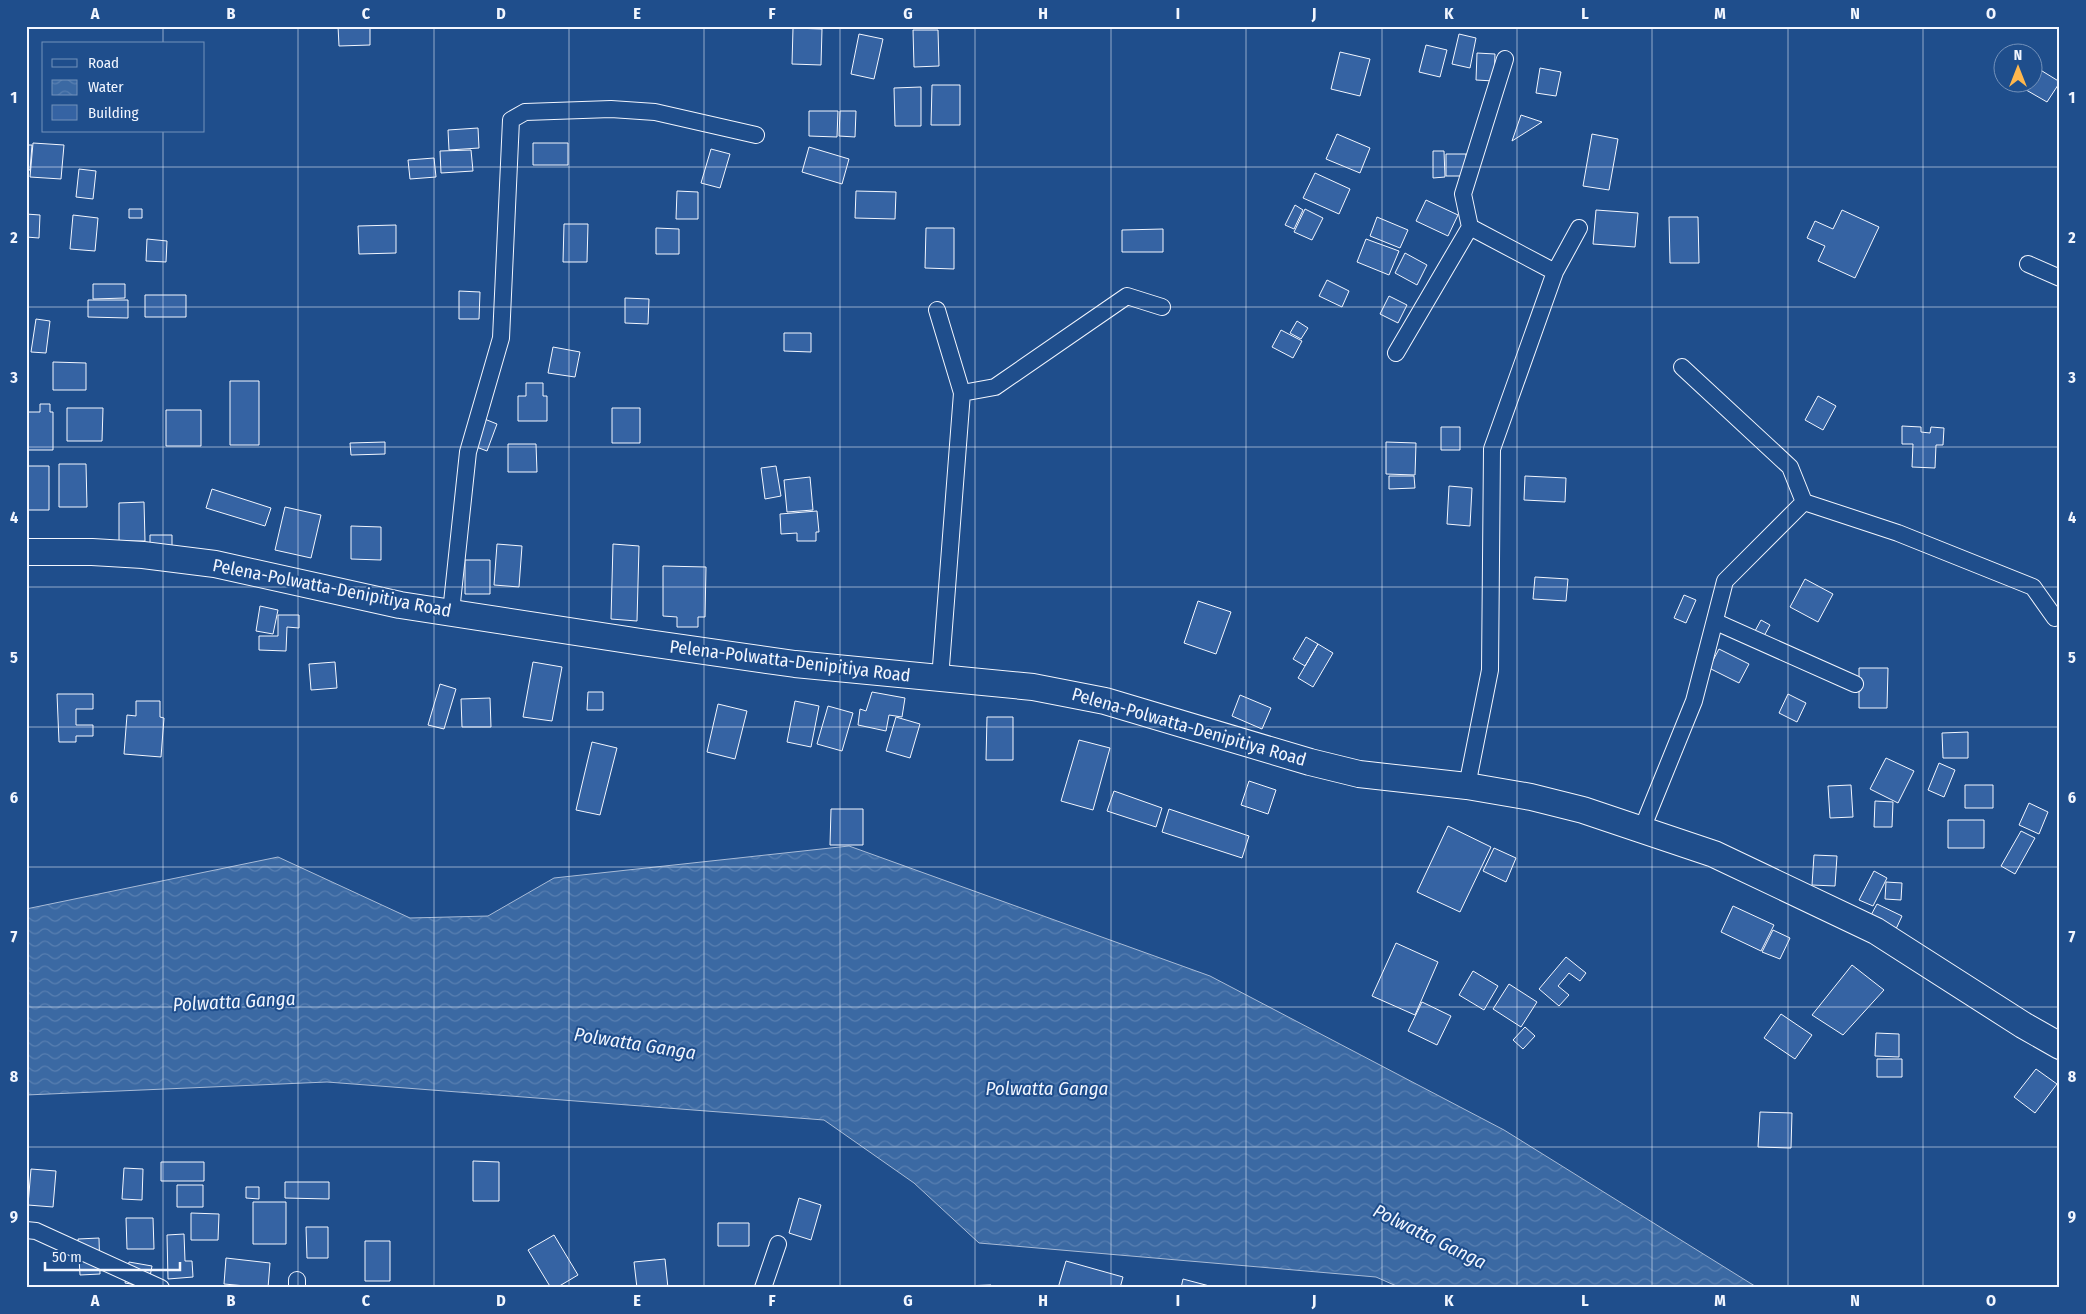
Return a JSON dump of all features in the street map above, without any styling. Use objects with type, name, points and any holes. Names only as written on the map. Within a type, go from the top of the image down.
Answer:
[{"type":"main road","name":"Pelena-Polwatta-Denipitiya Road","points":[[26,552],[92,552],[143,555],[215,564],[400,605],[795,664],[1033,687],[1073,693],[1310,762],[1359,774],[1466,786],[1531,797],[1583,810],[1714,854],[1876,931],[2023,1025],[2060,1046]]},
{"type":"street","points":[[1396,353],[1470,227],[1463,194],[1505,59]]},
{"type":"street","points":[[451,612],[468,452],[501,338],[511,120],[525,112],[620,110],[655,112],[756,135]]},
{"type":"street","points":[[1470,227],[1555,272]]},
{"type":"street","points":[[1466,786],[1490,670],[1492,449],[1555,272],[1579,228]]},
{"type":"street","points":[[2028,264],[2060,278]]},
{"type":"street","points":[[962,393],[995,387],[1128,296],[1162,308]]},
{"type":"street","points":[[937,310],[962,393],[940,679]]},
{"type":"street","points":[[1682,367],[1790,466],[1804,502]]},
{"type":"street","points":[[1804,502],[1898,533],[2033,587],[2055,618]]},
{"type":"street","points":[[1642,829],[1694,701],[1716,622],[1725,581],[1804,502]]},
{"type":"street","points":[[1716,622],[1855,684]]},
{"type":"street","points":[[26,1230],[36,1231],[161,1288]]},
{"type":"street","points":[[763,1288],[778,1244]]},
{"type":"water","name":"Polwatta Ganga","points":[[849,846],[1210,976],[1504,1130],[1758,1288],[1401,1288],[1376,1277],[979,1243],[914,1183],[824,1120],[327,1082],[26,1095],[26,909],[278,857],[410,918],[488,916],[554,878]]},
{"type":"building","points":[[338,26],[370,26],[370,45],[339,46]]},
{"type":"building","points":[[793,28],[822,29],[821,65],[792,64]]},
{"type":"building","points":[[913,30],[938,30],[939,66],[914,67]]},
{"type":"building","points":[[859,34],[883,39],[874,79],[851,74]]},
{"type":"building","points":[[1459,34],[1476,38],[1470,68],[1452,64]]},
{"type":"building","points":[[1426,45],[1447,50],[1440,77],[1419,72]]},
{"type":"building","points":[[1340,52],[1370,59],[1360,96],[1331,89]]},
{"type":"building","points":[[1477,53],[1495,54],[1494,81],[1476,80]]},
{"type":"building","points":[[1540,68],[1561,72],[1556,96],[1536,93]]},
{"type":"building","points":[[2044,72],[2060,82],[2047,102],[2030,92],[2044,92]]},
{"type":"building","points":[[932,85],[960,85],[960,125],[931,125]]},
{"type":"building","points":[[921,87],[921,126],[895,126],[894,88]]},
{"type":"building","points":[[809,111],[838,111],[837,137],[809,136]]},
{"type":"building","points":[[840,111],[856,111],[855,137],[839,136]]},
{"type":"building","points":[[1521,115],[1542,122],[1512,141]]},
{"type":"building","points":[[478,128],[479,148],[449,150],[448,130]]},
{"type":"building","points":[[1337,134],[1370,148],[1360,173],[1326,159]]},
{"type":"building","points":[[1592,134],[1618,139],[1609,190],[1583,186]]},
{"type":"building","points":[[33,143],[64,145],[61,179],[30,177]]},
{"type":"building","points":[[533,143],[568,143],[568,165],[533,165]]},
{"type":"building","points":[[26,145],[32,145],[30,170],[26,170]]},
{"type":"building","points":[[809,147],[849,159],[842,184],[802,172]]},
{"type":"building","points":[[711,149],[730,154],[720,188],[701,183]]},
{"type":"building","points":[[471,150],[473,171],[441,173],[440,151]]},
{"type":"building","points":[[1433,151],[1444,151],[1445,177],[1433,178]]},
{"type":"building","points":[[1446,154],[1466,154],[1466,176],[1446,176]]},
{"type":"building","points":[[434,158],[436,177],[410,179],[408,160]]},
{"type":"building","points":[[79,169],[96,171],[93,199],[76,197]]},
{"type":"building","points":[[1315,173],[1350,189],[1339,214],[1303,198]]},
{"type":"building","points":[[677,191],[698,192],[698,219],[676,219]]},
{"type":"building","points":[[856,191],[896,192],[895,219],[855,218]]},
{"type":"building","points":[[1426,200],[1458,215],[1448,236],[1416,221]]},
{"type":"building","points":[[1295,205],[1303,210],[1294,229],[1285,225]]},
{"type":"building","points":[[129,209],[142,209],[142,218],[129,218]]},
{"type":"building","points":[[1305,209],[1323,218],[1312,240],[1294,232]]},
{"type":"building","points":[[1596,210],[1638,213],[1635,247],[1593,244]]},
{"type":"building","points":[[1842,210],[1879,227],[1855,278],[1818,261],[1825,246],[1807,238],[1815,221],[1833,229]]},
{"type":"building","points":[[26,214],[40,215],[39,238],[26,237]]},
{"type":"building","points":[[73,215],[98,218],[95,251],[70,249]]},
{"type":"building","points":[[1377,217],[1408,230],[1400,248],[1370,236]]},
{"type":"building","points":[[1669,217],[1698,217],[1699,263],[1670,263]]},
{"type":"building","points":[[564,224],[588,224],[587,262],[563,262]]},
{"type":"building","points":[[396,225],[396,253],[359,254],[358,226]]},
{"type":"building","points":[[656,228],[679,229],[679,254],[656,254]]},
{"type":"building","points":[[926,228],[954,228],[954,269],[925,268]]},
{"type":"building","points":[[1163,229],[1163,252],[1122,252],[1122,230]]},
{"type":"building","points":[[147,239],[167,241],[166,262],[146,261]]},
{"type":"building","points":[[1366,239],[1399,251],[1389,275],[1357,262]]},
{"type":"building","points":[[1405,253],[1427,265],[1417,285],[1395,273]]},
{"type":"building","points":[[1327,280],[1349,291],[1342,307],[1319,296]]},
{"type":"building","points":[[93,284],[125,284],[125,298],[93,299]]},
{"type":"building","points":[[459,291],[480,292],[479,319],[459,319]]},
{"type":"building","points":[[145,295],[186,295],[186,317],[145,317]]},
{"type":"building","points":[[1389,296],[1407,305],[1398,323],[1380,314]]},
{"type":"building","points":[[625,298],[649,299],[648,324],[625,323]]},
{"type":"building","points":[[88,300],[128,300],[128,318],[88,317]]},
{"type":"building","points":[[36,319],[50,321],[46,353],[31,352]]},
{"type":"building","points":[[1297,321],[1308,328],[1301,339],[1290,333]]},
{"type":"building","points":[[1281,330],[1302,341],[1293,358],[1272,347]]},
{"type":"building","points":[[784,333],[811,333],[811,352],[784,351]]},
{"type":"building","points":[[553,347],[580,352],[575,377],[548,373]]},
{"type":"building","points":[[53,362],[86,363],[86,390],[53,390]]},
{"type":"building","points":[[230,381],[259,381],[259,445],[230,445]]},
{"type":"building","points":[[526,383],[543,383],[543,396],[547,396],[547,421],[518,421],[518,396],[526,396]]},
{"type":"building","points":[[1818,396],[1836,406],[1823,430],[1805,420]]},
{"type":"building","points":[[40,404],[50,404],[50,412],[53,412],[53,450],[26,450],[26,412],[40,412]]},
{"type":"building","points":[[67,408],[103,408],[102,441],[67,441]]},
{"type":"building","points":[[612,408],[640,408],[640,443],[612,443]]},
{"type":"building","points":[[166,410],[201,410],[201,446],[166,446]]},
{"type":"building","points":[[482,418],[497,424],[487,451],[471,445]]},
{"type":"building","points":[[1902,426],[1921,427],[1921,432],[1930,433],[1931,427],[1944,428],[1943,445],[1936,445],[1935,468],[1912,467],[1913,444],[1902,444]]},
{"type":"building","points":[[1441,427],[1460,427],[1460,450],[1441,450]]},
{"type":"building","points":[[385,442],[385,454],[351,455],[350,443]]},
{"type":"building","points":[[1386,442],[1416,443],[1415,475],[1386,474]]},
{"type":"building","points":[[508,444],[536,444],[537,472],[508,472]]},
{"type":"building","points":[[59,464],[86,464],[87,507],[59,507]]},
{"type":"building","points":[[26,466],[49,466],[49,510],[26,510]]},
{"type":"building","points":[[776,466],[781,496],[765,499],[761,468]]},
{"type":"building","points":[[1389,476],[1414,476],[1415,488],[1389,489]]},
{"type":"building","points":[[1525,476],[1566,478],[1565,502],[1524,500]]},
{"type":"building","points":[[810,477],[813,510],[787,512],[784,480]]},
{"type":"building","points":[[1449,486],[1472,488],[1470,526],[1447,524]]},
{"type":"building","points":[[212,489],[271,508],[265,526],[206,508]]},
{"type":"building","points":[[144,502],[145,541],[119,541],[119,503]]},
{"type":"building","points":[[285,507],[321,515],[311,558],[275,550]]},
{"type":"building","points":[[817,511],[819,532],[816,532],[816,541],[797,541],[797,533],[781,534],[780,514]]},
{"type":"building","points":[[351,526],[381,527],[381,560],[351,559]]},
{"type":"building","points":[[150,535],[172,535],[172,552],[150,551]]},
{"type":"building","points":[[497,544],[522,546],[519,587],[494,585]]},
{"type":"building","points":[[613,544],[639,546],[637,621],[611,619]]},
{"type":"building","points":[[465,560],[490,560],[490,594],[465,594]]},
{"type":"building","points":[[663,566],[706,567],[705,617],[698,617],[698,627],[677,627],[677,617],[663,616]]},
{"type":"building","points":[[1535,577],[1568,579],[1566,601],[1533,599]]},
{"type":"building","points":[[1805,579],[1833,594],[1818,622],[1790,607]]},
{"type":"building","points":[[1684,595],[1696,600],[1686,623],[1674,618]]},
{"type":"building","points":[[1198,601],[1231,612],[1216,654],[1184,643]]},
{"type":"building","points":[[260,606],[278,610],[273,634],[256,631]]},
{"type":"building","points":[[278,615],[299,615],[299,628],[287,627],[286,651],[259,650],[259,636],[278,636]]},
{"type":"building","points":[[1761,620],[1770,625],[1764,636],[1755,631]]},
{"type":"building","points":[[1306,637],[1318,644],[1305,666],[1293,659]]},
{"type":"building","points":[[1318,644],[1333,653],[1313,687],[1298,678]]},
{"type":"building","points":[[1719,649],[1749,664],[1739,683],[1709,668]]},
{"type":"building","points":[[335,662],[337,688],[311,690],[309,664]]},
{"type":"building","points":[[533,662],[562,667],[552,721],[523,717]]},
{"type":"building","points":[[1859,668],[1888,668],[1887,708],[1859,708]]},
{"type":"building","points":[[440,684],[456,689],[444,729],[428,725]]},
{"type":"building","points":[[588,692],[603,692],[603,710],[587,710]]},
{"type":"building","points":[[872,692],[905,698],[902,717],[889,715],[886,731],[858,725],[860,709],[866,711]]},
{"type":"building","points":[[57,694],[93,694],[93,709],[76,709],[76,725],[93,725],[93,736],[76,736],[76,742],[59,742]]},
{"type":"building","points":[[1788,694],[1806,703],[1797,722],[1779,713]]},
{"type":"building","points":[[1240,695],[1271,708],[1262,729],[1232,716]]},
{"type":"building","points":[[490,698],[491,727],[462,727],[461,699]]},
{"type":"building","points":[[136,701],[160,701],[160,717],[164,718],[161,757],[124,754],[127,715],[136,716]]},
{"type":"building","points":[[795,701],[819,706],[811,747],[787,742]]},
{"type":"building","points":[[718,704],[747,711],[735,759],[707,752]]},
{"type":"building","points":[[828,706],[853,713],[842,751],[817,744]]},
{"type":"building","points":[[896,717],[920,724],[910,758],[886,751]]},
{"type":"building","points":[[987,717],[1013,717],[1013,760],[986,760]]},
{"type":"building","points":[[1968,732],[1968,758],[1943,758],[1942,733]]},
{"type":"building","points":[[1079,740],[1110,748],[1093,810],[1061,801]]},
{"type":"building","points":[[592,742],[617,748],[600,815],[576,810]]},
{"type":"building","points":[[1886,758],[1914,771],[1898,803],[1870,789]]},
{"type":"building","points":[[1939,763],[1955,770],[1944,797],[1928,790]]},
{"type":"building","points":[[1249,781],[1276,790],[1268,814],[1241,805]]},
{"type":"building","points":[[1851,785],[1853,817],[1830,818],[1828,786]]},
{"type":"building","points":[[1965,785],[1993,785],[1993,808],[1965,808]]},
{"type":"building","points":[[1114,791],[1162,808],[1156,827],[1107,811]]},
{"type":"building","points":[[1875,801],[1893,802],[1892,827],[1874,827]]},
{"type":"building","points":[[2029,803],[2048,812],[2039,834],[2019,825]]},
{"type":"building","points":[[831,809],[863,809],[863,845],[830,845]]},
{"type":"building","points":[[1169,809],[1249,836],[1242,858],[1162,832]]},
{"type":"building","points":[[1948,820],[1984,820],[1984,848],[1948,848]]},
{"type":"building","points":[[1448,826],[1491,847],[1460,912],[1417,892]]},
{"type":"building","points":[[2021,831],[2035,838],[2015,874],[2001,866]]},
{"type":"building","points":[[1494,848],[1516,858],[1506,882],[1483,871]]},
{"type":"building","points":[[1814,855],[1837,856],[1835,886],[1812,885]]},
{"type":"building","points":[[1874,871],[1887,878],[1873,906],[1859,900]]},
{"type":"building","points":[[1886,882],[1902,883],[1901,900],[1885,899]]},
{"type":"building","points":[[1877,904],[1902,916],[1896,929],[1870,917]]},
{"type":"building","points":[[1733,906],[1774,925],[1761,951],[1721,932]]},
{"type":"building","points":[[1773,930],[1790,938],[1780,959],[1762,952]]},
{"type":"building","points":[[1396,943],[1438,962],[1415,1015],[1372,996]]},
{"type":"building","points":[[1566,957],[1586,973],[1580,981],[1569,973],[1558,986],[1569,995],[1559,1006],[1539,989]]},
{"type":"building","points":[[1852,965],[1884,990],[1843,1035],[1812,1015]]},
{"type":"building","points":[[1473,971],[1498,986],[1484,1010],[1459,995]]},
{"type":"building","points":[[1509,984],[1537,1002],[1521,1027],[1493,1009]]},
{"type":"building","points":[[1422,1002],[1451,1016],[1437,1045],[1408,1031]]},
{"type":"building","points":[[1781,1014],[1812,1035],[1795,1059],[1764,1038]]},
{"type":"building","points":[[1525,1027],[1535,1036],[1523,1049],[1513,1040]]},
{"type":"building","points":[[1876,1033],[1899,1034],[1899,1057],[1875,1056]]},
{"type":"building","points":[[1877,1059],[1902,1059],[1902,1077],[1877,1077]]},
{"type":"building","points":[[2036,1069],[2057,1084],[2035,1113],[2014,1097]]},
{"type":"building","points":[[1760,1112],[1792,1113],[1791,1148],[1758,1147]]},
{"type":"building","points":[[473,1161],[499,1162],[499,1201],[473,1201]]},
{"type":"building","points":[[161,1162],[204,1162],[204,1181],[161,1181]]},
{"type":"building","points":[[124,1168],[143,1169],[142,1200],[122,1199]]},
{"type":"building","points":[[31,1169],[56,1171],[53,1207],[28,1205]]},
{"type":"building","points":[[285,1182],[329,1182],[329,1199],[285,1198]]},
{"type":"building","points":[[177,1185],[203,1185],[203,1207],[177,1207]]},
{"type":"building","points":[[246,1187],[259,1187],[259,1199],[246,1198]]},
{"type":"building","points":[[799,1198],[821,1205],[811,1240],[789,1233]]},
{"type":"building","points":[[253,1202],[286,1202],[286,1244],[253,1244]]},
{"type":"building","points":[[191,1213],[219,1214],[218,1240],[191,1240]]},
{"type":"building","points":[[126,1218],[153,1218],[154,1249],[127,1249]]},
{"type":"building","points":[[718,1223],[749,1223],[749,1246],[718,1246]]},
{"type":"building","points":[[306,1227],[328,1227],[328,1258],[307,1258]]},
{"type":"building","points":[[184,1234],[185,1261],[192,1261],[193,1277],[168,1279],[167,1235]]},
{"type":"building","points":[[554,1235],[578,1275],[556,1288],[551,1288],[528,1250]]},
{"type":"building","points":[[99,1238],[100,1274],[80,1275],[78,1239]]},
{"type":"building","points":[[365,1241],[390,1241],[390,1281],[365,1281]]},
{"type":"building","points":[[226,1258],[270,1263],[268,1288],[224,1284]]},
{"type":"building","points":[[665,1259],[668,1288],[637,1288],[634,1262]]},
{"type":"building","points":[[1066,1261],[1123,1277],[1120,1288],[1058,1288]]},
{"type":"building","points":[[129,1262],[152,1266],[148,1287],[125,1283]]},
{"type":"building","points":[[1183,1279],[1217,1288],[1181,1288]]},
{"type":"building","points":[[991,1285],[991,1288],[962,1288],[962,1286]]}]
